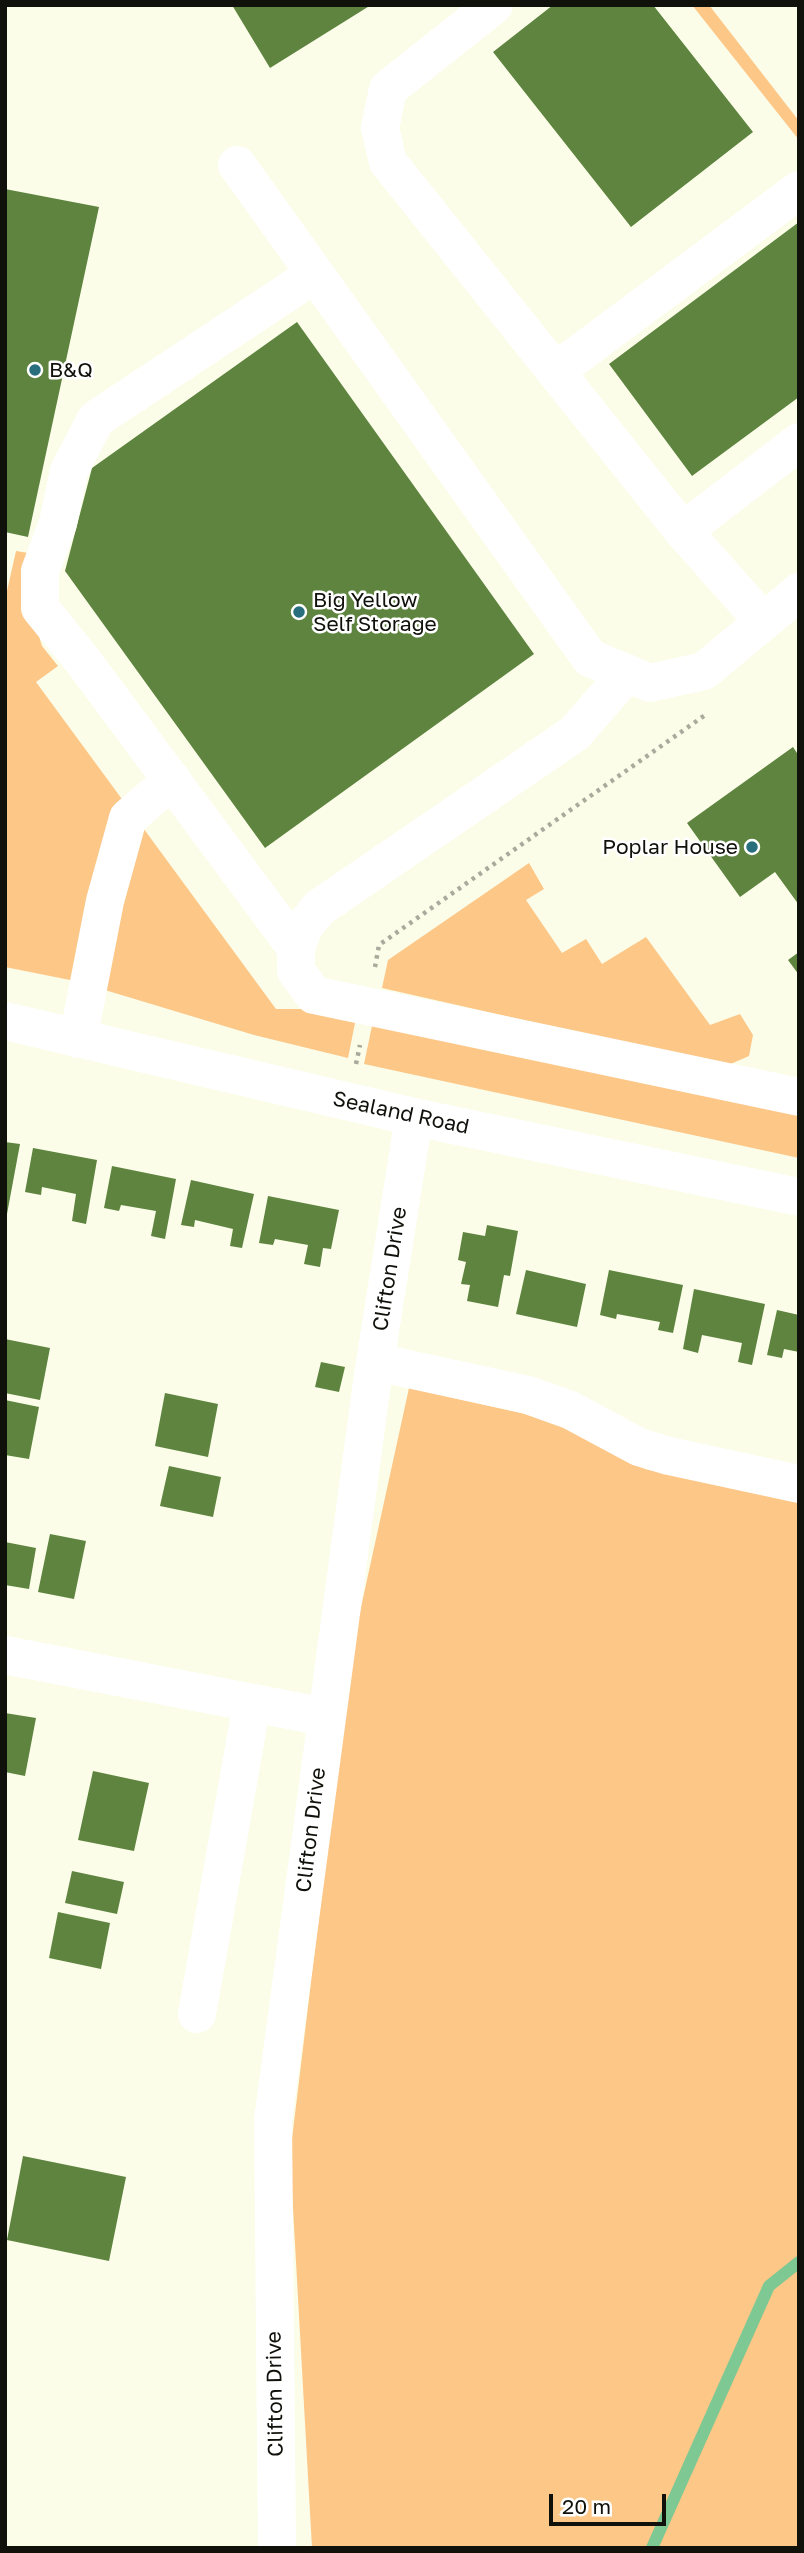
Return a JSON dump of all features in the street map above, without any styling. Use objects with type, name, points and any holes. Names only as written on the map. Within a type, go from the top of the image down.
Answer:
[{"type":"street","points":[[494,5],[388,89],[380,128],[388,162],[683,531],[763,621]]},
{"type":"street","points":[[237,165],[590,658],[650,683],[704,671],[799,592]]},
{"type":"street","points":[[556,371],[799,190]]},
{"type":"street","points":[[296,948],[40,608],[40,571],[58,523],[69,471],[96,419],[315,274]]},
{"type":"street","points":[[683,531],[799,442]]},
{"type":"street","points":[[627,673],[575,733],[319,908],[304,927],[296,948],[296,971],[314,995],[799,1097]]},
{"type":"street","points":[[78,1039],[105,901],[128,818],[172,780]]},
{"type":"street","name":"Sealand Road","points":[[5,1021],[414,1117],[799,1197]]},
{"type":"street","name":"Clifton Drive","points":[[277,2548],[272,2134],[326,1717],[414,1117]]},
{"type":"street","points":[[376,1362],[528,1395],[570,1410],[649,1450],[799,1484]]},
{"type":"street","points":[[5,1655],[326,1717]]},
{"type":"street","points":[[197,2014],[252,1703]]},
{"type":"path","points":[[349,1102],[379,945],[714,708]]},
{"type":"shaded area","points":[[692,5],[709,5],[799,121],[799,140]]},
{"type":"shaded area","points":[[16,551],[40,555],[35,623],[42,646],[58,666],[36,682],[276,1009],[306,1009],[356,1018],[348,1058],[254,1035],[75,981],[5,967],[5,600]]},
{"type":"shaded area","points":[[529,863],[544,889],[526,900],[562,953],[586,939],[602,964],[646,937],[710,1025],[740,1014],[753,1035],[749,1056],[726,1066],[382,988],[388,960]]},
{"type":"shaded area","points":[[373,1021],[799,1111],[799,1158],[364,1064]]},
{"type":"shaded area","points":[[409,1388],[566,1423],[645,1469],[799,1502],[799,2548],[312,2548],[290,2155],[351,1653]]},
{"type":"building","points":[[232,5],[371,5],[270,68]]},
{"type":"building","points":[[553,5],[653,5],[753,132],[631,227],[493,52]]},
{"type":"building","name":"B&Q","points":[[5,189],[99,207],[28,537],[5,532]]},
{"type":"building","points":[[799,222],[799,397],[692,476],[609,364]]},
{"type":"building","name":"Big Yellow Self Storage","points":[[297,322],[534,654],[265,848],[65,571],[92,468]]},
{"type":"building","name":"Poplar House","points":[[793,747],[799,756],[799,905],[775,872],[740,897],[687,823]]},
{"type":"building","points":[[799,952],[799,975],[788,960]]},
{"type":"building","points":[[5,1142],[20,1144],[7,1214],[5,1214]]},
{"type":"building","points":[[33,1148],[97,1160],[86,1224],[72,1221],[76,1194],[42,1187],[41,1195],[25,1192]]},
{"type":"building","points":[[112,1166],[176,1179],[165,1239],[151,1236],[156,1211],[121,1205],[119,1211],[104,1208]]},
{"type":"building","points":[[191,1180],[254,1194],[242,1248],[230,1246],[233,1229],[195,1220],[194,1227],[181,1225]]},
{"type":"building","points":[[268,1196],[339,1210],[331,1249],[323,1248],[320,1267],[304,1264],[308,1245],[275,1239],[273,1245],[259,1243]]},
{"type":"building","points":[[487,1225],[518,1231],[510,1276],[504,1275],[498,1307],[467,1301],[470,1285],[461,1284],[466,1262],[458,1260],[463,1232],[485,1236]]},
{"type":"building","points":[[526,1270],[586,1284],[577,1327],[516,1314]]},
{"type":"building","points":[[609,1270],[683,1285],[673,1333],[658,1330],[660,1322],[617,1314],[616,1319],[600,1315]]},
{"type":"building","points":[[694,1289],[765,1304],[752,1365],[738,1362],[742,1343],[702,1335],[698,1353],[683,1349]]},
{"type":"building","points":[[777,1310],[799,1315],[799,1352],[784,1349],[782,1358],[767,1355]]},
{"type":"building","points":[[5,1339],[50,1348],[40,1400],[5,1393]]},
{"type":"building","points":[[321,1362],[345,1367],[339,1392],[315,1387]]},
{"type":"building","points":[[165,1393],[218,1404],[208,1457],[155,1446]]},
{"type":"building","points":[[5,1400],[39,1407],[29,1459],[5,1455]]},
{"type":"building","points":[[169,1466],[221,1477],[213,1517],[160,1506]]},
{"type":"building","points":[[50,1534],[86,1541],[74,1599],[38,1592]]},
{"type":"building","points":[[5,1542],[36,1548],[29,1589],[5,1585]]},
{"type":"building","points":[[5,1713],[36,1718],[25,1776],[5,1772]]},
{"type":"building","points":[[93,1771],[149,1783],[134,1851],[78,1840]]},
{"type":"building","points":[[72,1871],[124,1882],[117,1914],[65,1903]]},
{"type":"building","points":[[58,1912],[110,1923],[101,1969],[49,1958]]},
{"type":"building","points":[[23,2156],[126,2177],[109,2261],[7,2240]]},
{"type":"waterway","points":[[652,2548],[769,2286],[799,2262]]},
{"type":"place","name":"B&Q","points":[[35,370]]},
{"type":"place","name":"Big Yellow Self Storage","points":[[299,612]]},
{"type":"place","name":"Poplar House","points":[[752,847]]}]
